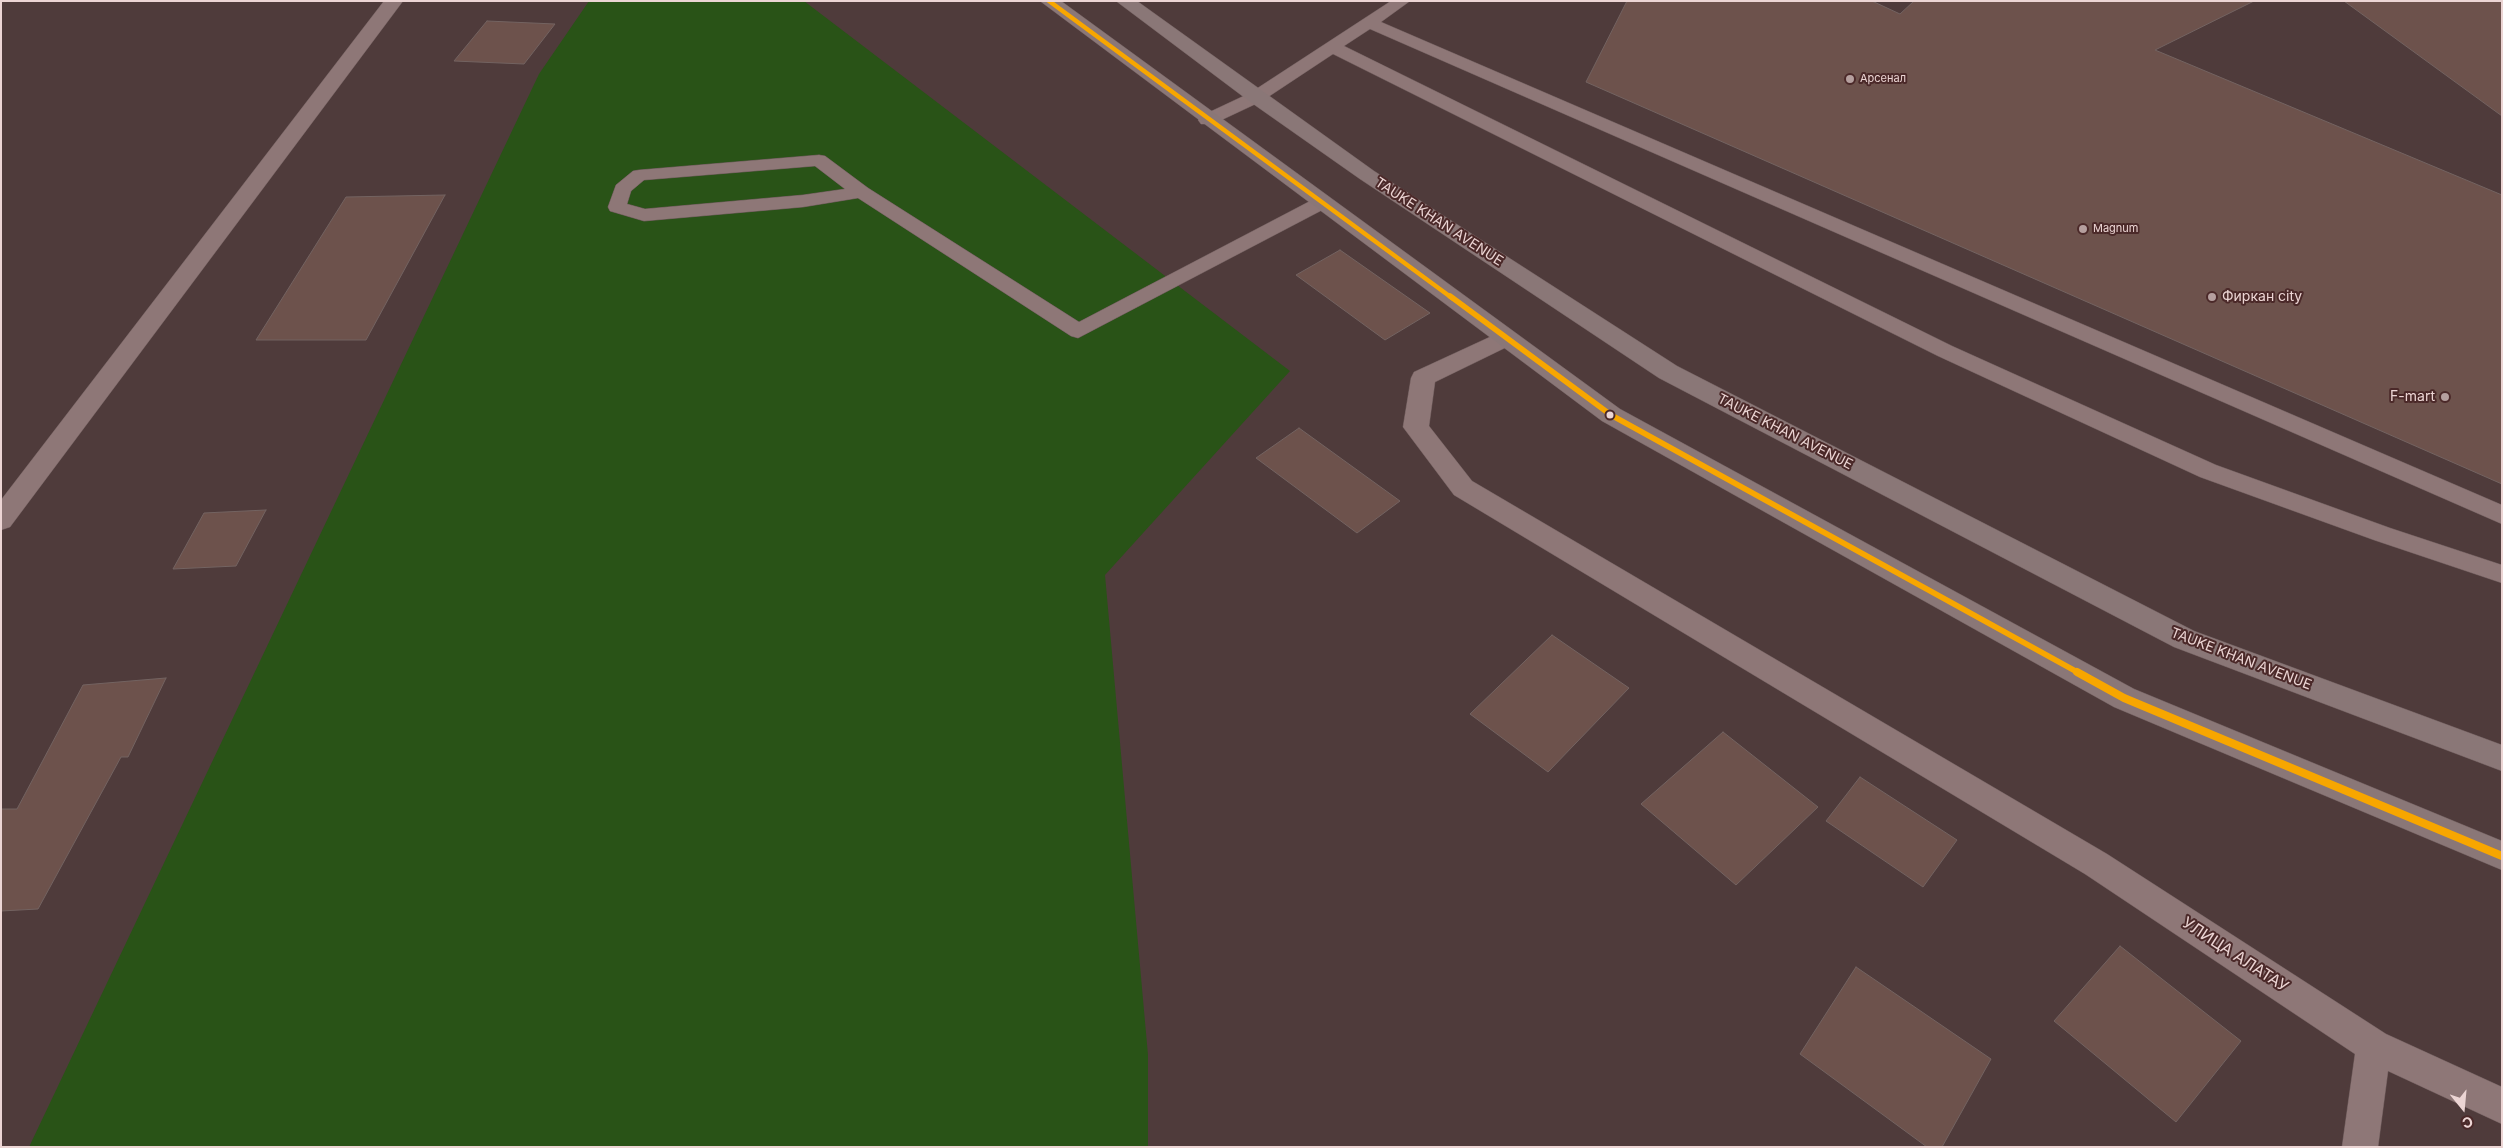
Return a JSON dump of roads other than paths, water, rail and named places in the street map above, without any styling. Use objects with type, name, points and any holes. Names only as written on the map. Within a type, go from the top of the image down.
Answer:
[{"type":"main road","points":[[1049,1],[1207,120],[1611,415],[2124,698],[2502,856]]},
{"type":"main road","name":"TAUKE KHAN AVENUE","points":[[1125,1],[1367,175],[1668,372],[2184,639],[2502,758]]},
{"type":"street","points":[[1,520],[394,1]]},
{"type":"street","name":"УЛИЦА АЛАТАУ","points":[[1505,338],[1423,378],[1416,426],[1464,488],[2096,864],[2374,1046],[2502,1106]]},
{"type":"street","points":[[2360,1147],[2374,1046]]},
{"type":"lane","points":[[1207,120],[1256,97],[1402,1]]},
{"type":"lane","points":[[1369,23],[2502,515]]},
{"type":"lane","points":[[1332,47],[1558,160],[1755,255],[1945,351],[2208,471],[2382,534],[2502,574]]},
{"type":"lane","points":[[862,192],[803,201],[644,215],[617,207],[622,189],[639,175],[819,160],[862,192],[1078,331],[1321,203]]},
{"type":"place","name":"Арсенал","points":[[1850,79]]},
{"type":"place","name":"Magnum","points":[[2083,229]]},
{"type":"place","name":"Фиркан city","points":[[2212,297]]},
{"type":"place","name":"F-mart","points":[[2445,397]]}]
